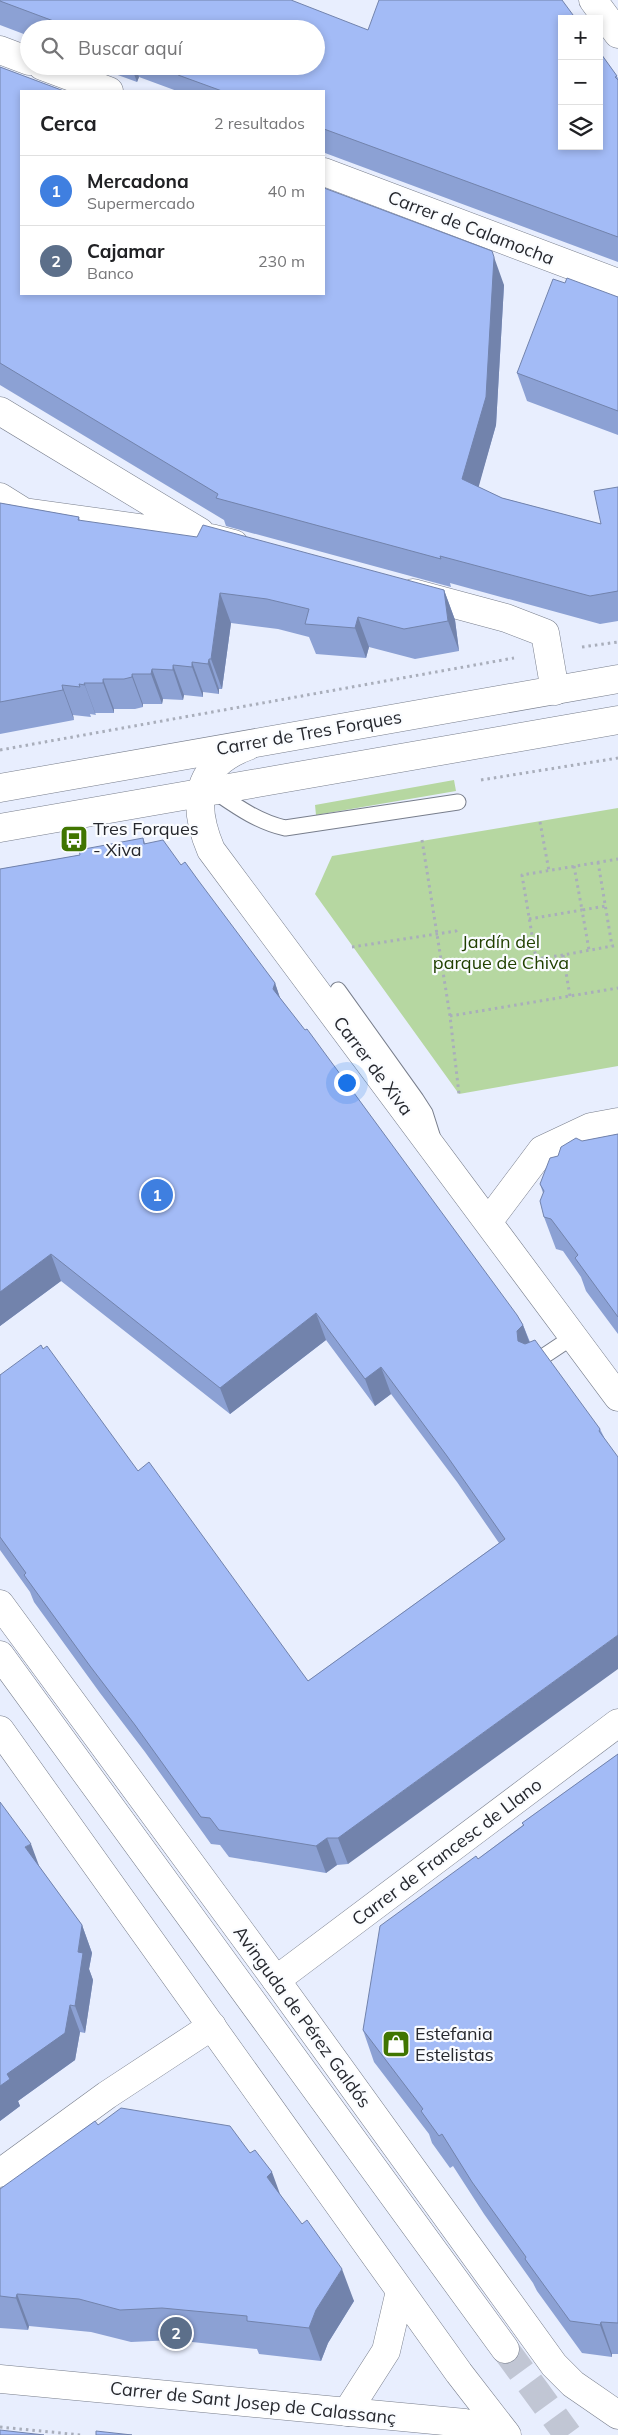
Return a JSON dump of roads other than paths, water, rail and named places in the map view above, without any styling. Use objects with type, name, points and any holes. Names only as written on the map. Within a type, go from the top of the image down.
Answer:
[{"type":"main road","points":[[593,0],[618,34]]},
{"type":"main road","points":[[0,50],[20,58]]},
{"type":"main road","points":[[66,75],[106,90]]},
{"type":"main road","name":"Carrer de Calamocha","points":[[325,172],[618,283]]},
{"type":"main road","points":[[0,411],[211,538]]},
{"type":"main road","points":[[0,497],[24,512],[211,538],[259,551]]},
{"type":"main road","points":[[392,587],[506,618],[545,633],[555,691]]},
{"type":"main road","name":"Carrer de Tres Forques","points":[[0,788],[618,679]]},
{"type":"main road","points":[[0,828],[618,720]]},
{"type":"main road","points":[[207,792],[211,768],[233,751],[259,742]]},
{"type":"main road","name":"Carrer de Xiva","points":[[207,792],[205,834],[211,850],[618,1397]]},
{"type":"main road","points":[[488,1222],[542,1150],[591,1127],[618,1122]]},
{"type":"main road","name":"Avinguda de Pérez Galdós","points":[[0,1604],[276,1980],[554,2365],[573,2384],[618,2416]]},
{"type":"main road","name":"Avinguda de Pérez Galdós","points":[[0,1655],[498,2353],[0,1683]]},
{"type":"main road","name":"Carrer de Francesc de Llano","points":[[276,1980],[618,1723]]},
{"type":"main road","points":[[0,1730],[459,2373],[514,2434]]},
{"type":"main road","points":[[0,2173],[107,2095],[212,2026]]},
{"type":"main road","points":[[347,2412],[386,2351],[400,2291]]},
{"type":"main road","name":"Carrer de Sant Josep de Calassanç","points":[[0,2379],[464,2423],[514,2434]]},
{"type":"lane","points":[[207,792],[270,825],[285,828],[458,802]]},
{"type":"lane","points":[[338,990],[425,1113],[440,1157]]},
{"type":"lane","points":[[535,1362],[574,1336]]},
{"type":"tunnel","points":[[505,2349],[568,2435]]},
{"type":"place","name":"Tres Forques - Xiva","points":[[74,839]]},
{"type":"place","name":"Mercadona","points":[[157,1195]]},
{"type":"place","name":"Estefania Estelistas","points":[[396,2044]]},
{"type":"place","name":"Cajamar","points":[[176,2333]]},
{"type":"park label","name":"Jardín del parque de Chiva","points":[[501,952]]}]
